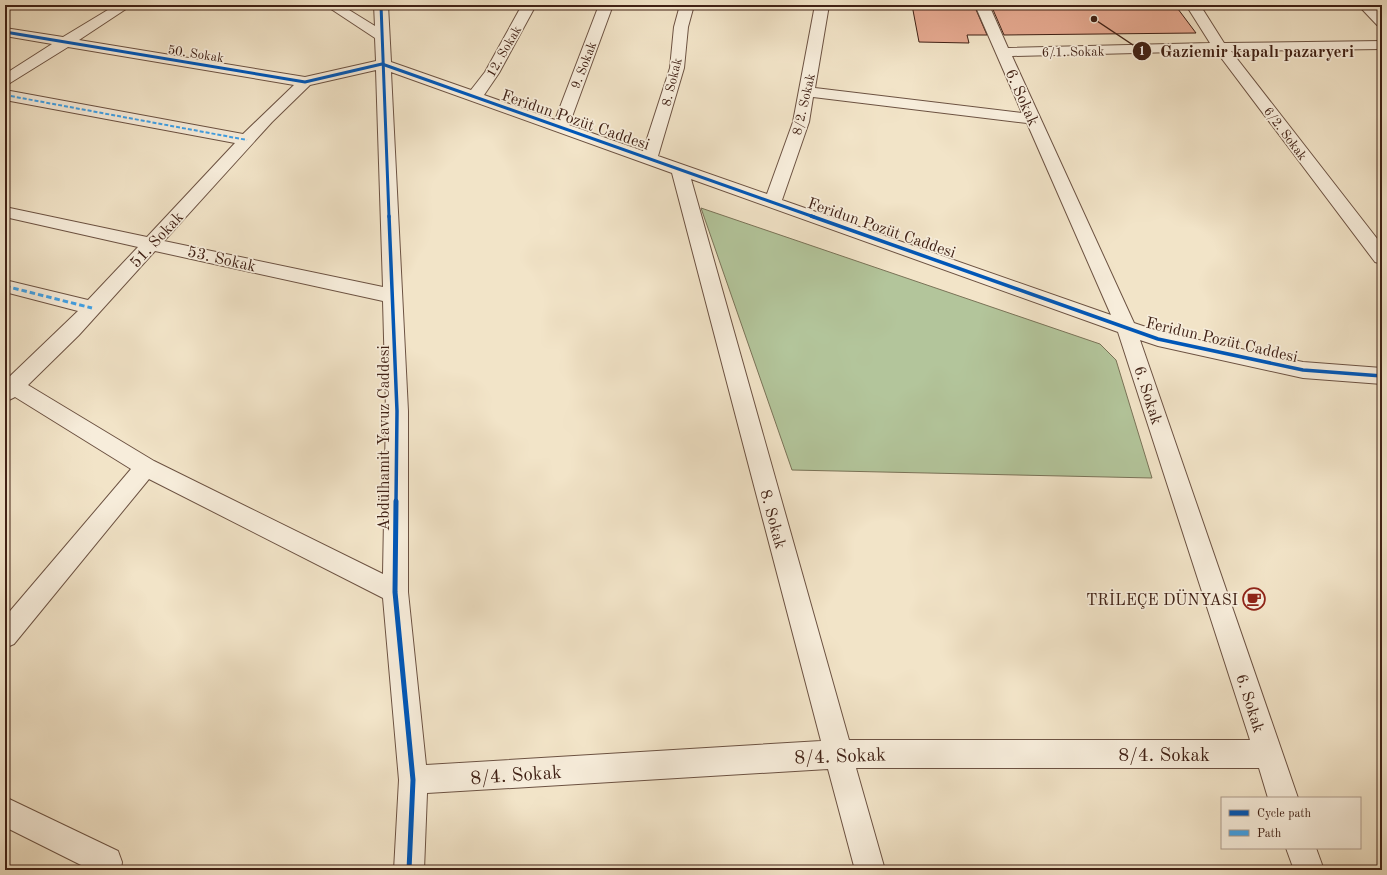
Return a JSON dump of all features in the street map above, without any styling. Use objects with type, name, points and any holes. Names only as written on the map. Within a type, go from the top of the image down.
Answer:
[{"type":"street","points":[[5,80],[125,5]]},
{"type":"street","points":[[332,5],[382,36]]},
{"type":"street","name":"Abdülhamit Yavuz Caddesi","points":[[381,5],[382,64],[397,411],[395,592],[412,780],[409,870]]},
{"type":"street","name":"12. Sokak","points":[[475,96],[492,73],[529,5]]},
{"type":"street","name":"9. Sokak","points":[[560,126],[606,5]]},
{"type":"street","name":"8. Sokak","points":[[649,157],[676,68],[681,27],[687,5]]},
{"type":"street","name":"8/2. Sokak","points":[[773,201],[801,122],[822,5]]},
{"type":"street","name":"6. Sokak","points":[[982,5],[1126,327],[1283,797]]},
{"type":"street","name":"6/2. Sokak","points":[[1193,5],[1220,47],[1382,258]]},
{"type":"street","points":[[1365,5],[1382,22]]},
{"type":"street","name":"50. Sokak","points":[[5,32],[305,82],[382,64]]},
{"type":"street","name":"6/1. Sokak","points":[[1004,52],[1382,45]]},
{"type":"street","name":"Feridun Pozüt Caddesi","points":[[382,64],[649,157],[1158,339],[1303,370],[1382,376]]},
{"type":"street","name":"51. Sokak","points":[[9,390],[92,308],[247,140],[305,82]]},
{"type":"street","points":[[807,92],[1033,120]]},
{"type":"street","points":[[5,94],[247,140]]},
{"type":"street","name":"8. Sokak","points":[[679,168],[870,870]]},
{"type":"street","name":"53. Sokak","points":[[5,212],[392,296]]},
{"type":"street","points":[[5,286],[92,308]]},
{"type":"street","points":[[9,390],[146,467],[395,592]]},
{"type":"street","points":[[5,636],[146,467]]},
{"type":"street","name":"8/4. Sokak","points":[[412,780],[838,754],[1268,754]]},
{"type":"street","points":[[5,812],[112,867]]},
{"type":"street","points":[[1301,849],[1309,870]]},
{"type":"green space","points":[[701,208],[1100,344],[1116,360],[1152,478],[792,470]]},
{"type":"building","points":[[912,5],[974,5],[987,35],[967,35],[969,43],[919,42]]},
{"type":"building","points":[[991,5],[1175,5],[1196,33],[1004,35]]},
{"type":"marked path","points":[[5,95],[247,140]]},
{"type":"marked path","points":[[5,286],[92,308]]},
{"type":"cycle path","points":[[381,5],[397,411],[395,592],[413,780],[409,870]]},
{"type":"cycle path","points":[[5,32],[305,82],[382,64],[1158,339],[1303,370],[1382,376]]},
{"type":"place","name":"Gaziemir kapalı pazaryeri","points":[[1094,19]]},
{"type":"place","name":"TRİLEÇE DÜNYASI","points":[[1254,599]]}]
